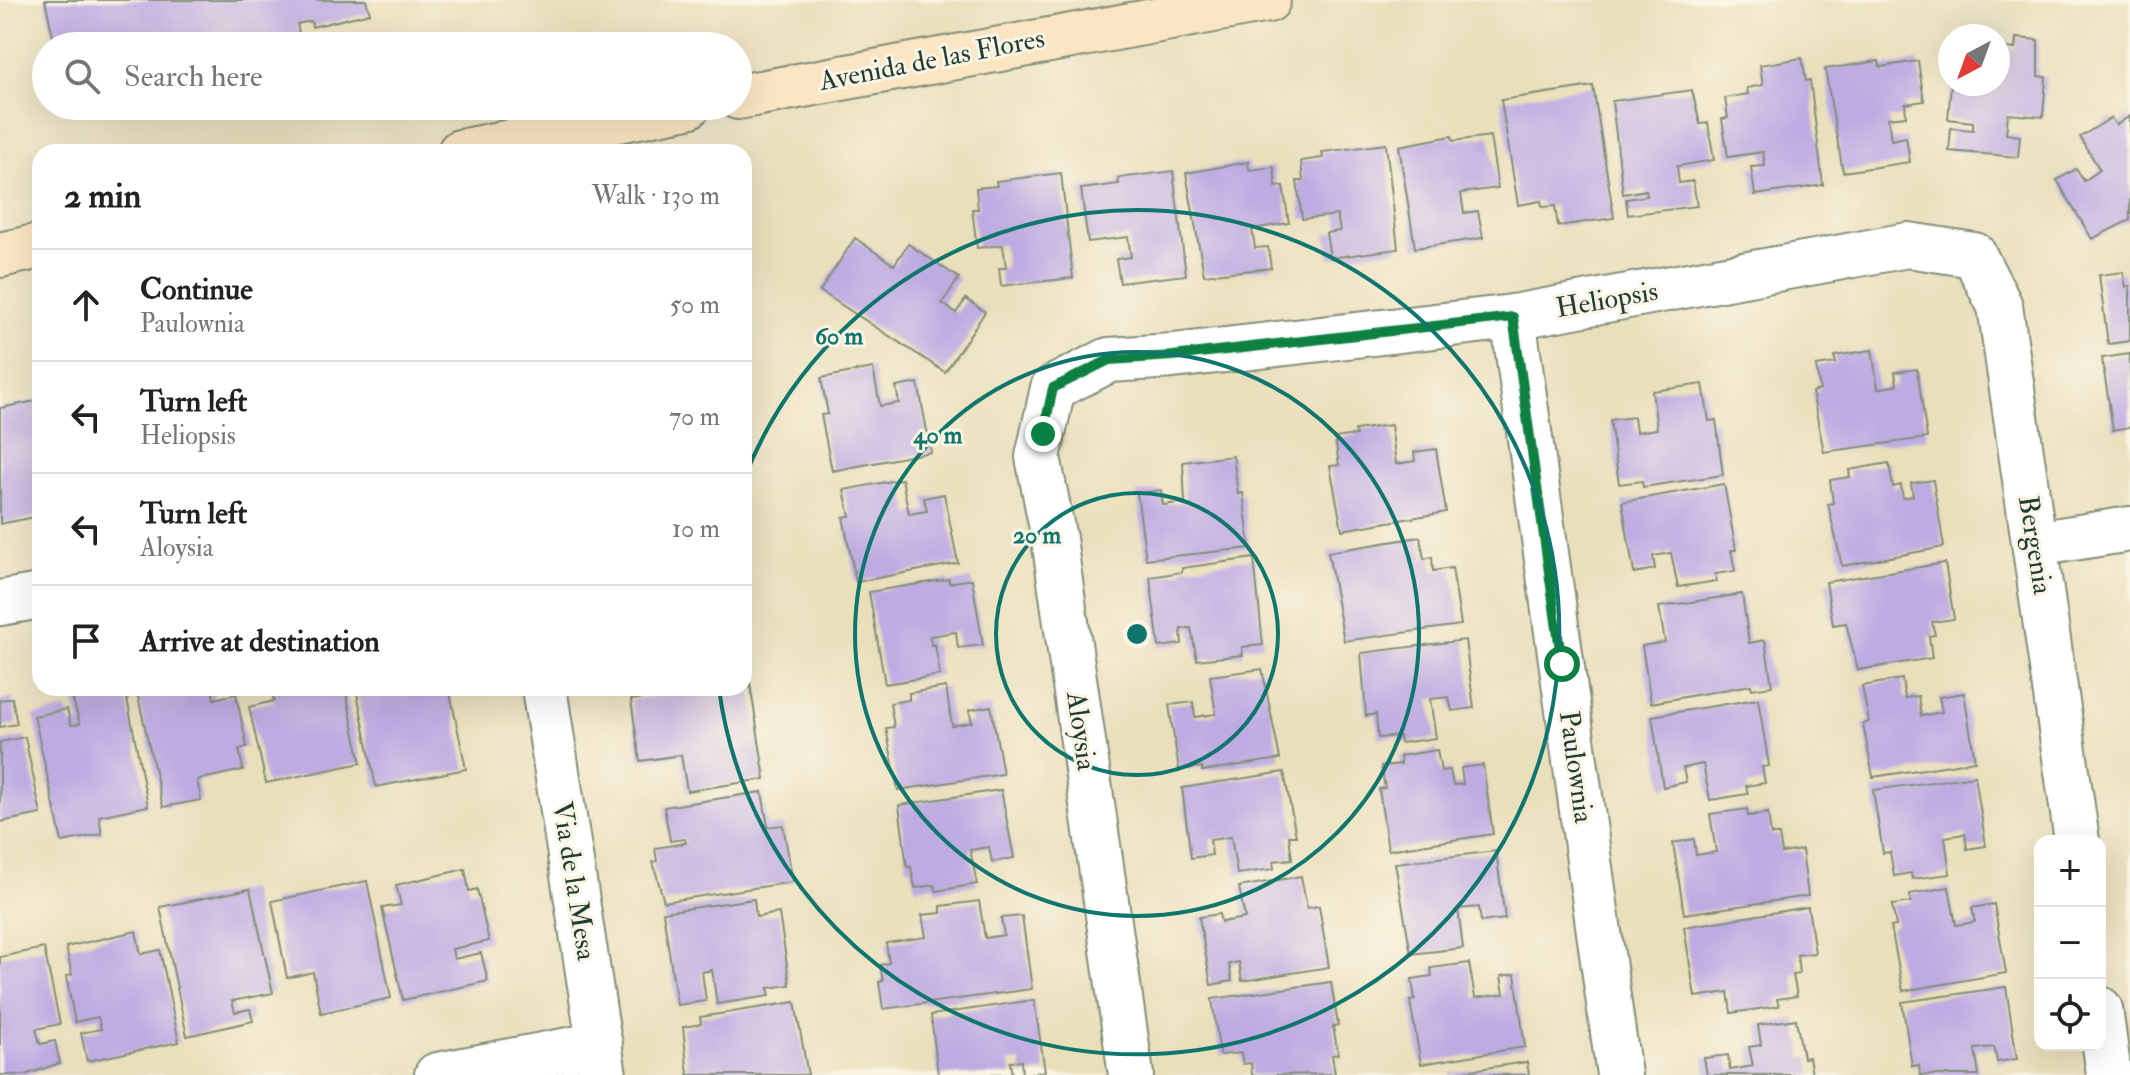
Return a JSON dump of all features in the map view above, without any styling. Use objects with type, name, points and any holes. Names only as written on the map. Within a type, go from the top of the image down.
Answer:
[{"type":"main road","name":"Avenida de las Flores","points":[[752,94],[1268,0]]},
{"type":"main road","points":[[500,144],[619,120]]},
{"type":"main road","points":[[0,255],[32,248]]},
{"type":"street","name":"Heliopsis","points":[[1053,388],[1109,360],[1173,356],[1513,317],[1908,245],[1974,255]]},
{"type":"street","name":"Bergenia","points":[[1974,255],[2000,306],[2076,835]]},
{"type":"street","name":"Paulownia","points":[[1513,317],[1619,1075]]},
{"type":"street","name":"Aloysia","points":[[1053,388],[1038,457],[1054,539],[1131,1075]]},
{"type":"street","points":[[2035,544],[2130,529]]},
{"type":"street","points":[[0,603],[32,597]]},
{"type":"street","name":"Via de la Mesa","points":[[545,696],[602,1059]]},
{"type":"street","points":[[2106,1051],[2109,1075]]},
{"type":"street","points":[[437,1075],[602,1059]]},
{"type":"building","points":[[45,0],[366,0],[370,13],[312,27],[311,21],[297,24],[299,32],[52,32]]},
{"type":"building","points":[[2016,38],[2038,40],[2038,76],[2046,77],[2043,117],[2008,114],[2006,134],[2020,136],[2018,157],[1949,151],[1951,128],[1973,130],[1973,122],[1948,119],[1950,96],[2010,96],[2010,48],[2015,49]]},
{"type":"building","points":[[1802,58],[1806,81],[1810,80],[1823,185],[1755,195],[1751,167],[1765,166],[1763,152],[1728,157],[1722,119],[1728,118],[1725,98],[1748,94],[1747,88],[1763,85],[1760,65]]},
{"type":"building","points":[[1879,61],[1880,67],[1918,61],[1924,101],[1905,104],[1906,116],[1888,118],[1891,140],[1906,137],[1910,162],[1843,172],[1825,69]]},
{"type":"building","points":[[1593,86],[1614,218],[1558,226],[1555,206],[1542,207],[1541,201],[1518,205],[1501,100]]},
{"type":"building","points":[[1692,90],[1700,124],[1708,123],[1714,160],[1677,166],[1679,183],[1693,181],[1697,206],[1628,215],[1626,199],[1647,196],[1646,190],[1623,194],[1612,101]]},
{"type":"building","points":[[2130,116],[2130,220],[2092,239],[2057,180],[2076,169],[2084,181],[2100,170],[2080,137],[2111,118],[2116,125]]},
{"type":"building","points":[[1452,136],[1453,141],[1490,136],[1498,188],[1461,193],[1464,213],[1478,211],[1483,238],[1415,248],[1399,146]]},
{"type":"building","points":[[1386,144],[1398,249],[1330,258],[1326,233],[1340,231],[1337,215],[1302,219],[1297,181],[1303,181],[1301,161],[1323,158],[1322,152]]},
{"type":"building","points":[[1248,162],[1249,170],[1274,167],[1276,187],[1283,186],[1289,223],[1252,229],[1255,248],[1268,247],[1271,268],[1204,275],[1186,173]]},
{"type":"building","points":[[1173,171],[1186,275],[1120,283],[1116,259],[1131,257],[1128,237],[1088,242],[1081,189],[1119,184],[1118,178]]},
{"type":"building","points":[[1061,173],[1073,278],[1001,286],[999,268],[1006,268],[1003,245],[977,248],[972,209],[978,209],[976,188],[997,186],[996,181]]},
{"type":"building","points":[[855,238],[894,265],[908,244],[959,278],[942,303],[956,313],[966,299],[985,312],[945,372],[820,291]]},
{"type":"building","points":[[2123,272],[2126,287],[2130,286],[2130,341],[2108,344],[2099,275]]},
{"type":"building","points":[[1872,350],[1878,389],[1897,385],[1895,372],[1917,369],[1927,438],[1824,452],[1812,392],[1820,390],[1816,366],[1836,363],[1834,356]]},
{"type":"building","points":[[2130,354],[2130,427],[2113,430],[2102,358]]},
{"type":"building","points":[[873,368],[880,406],[899,403],[896,387],[918,383],[931,452],[832,471],[821,415],[828,414],[821,378]]},
{"type":"building","points":[[1703,384],[1709,421],[1716,420],[1723,475],[1643,487],[1642,481],[1619,484],[1610,420],[1634,417],[1636,432],[1657,429],[1652,391]]},
{"type":"building","points":[[32,402],[32,518],[0,524],[0,408]]},
{"type":"building","points":[[1391,425],[1396,464],[1415,461],[1414,452],[1436,449],[1446,512],[1342,530],[1330,466],[1339,465],[1335,438],[1356,435],[1355,430]]},
{"type":"building","points":[[1233,456],[1238,494],[1243,493],[1250,548],[1146,559],[1137,493],[1161,490],[1163,505],[1185,502],[1183,462]]},
{"type":"building","points":[[1889,463],[1893,487],[1901,485],[1903,498],[1913,496],[1911,483],[1933,480],[1944,547],[1842,566],[1828,504],[1833,503],[1830,480],[1850,477],[1849,470]]},
{"type":"building","points":[[902,479],[909,514],[927,511],[924,498],[944,494],[958,563],[856,582],[843,517],[850,516],[844,490]]},
{"type":"building","points":[[1724,484],[1736,550],[1731,550],[1735,571],[1715,574],[1717,581],[1678,587],[1671,553],[1653,556],[1655,569],[1634,573],[1622,502]]},
{"type":"building","points":[[1420,537],[1424,559],[1432,557],[1433,571],[1452,568],[1461,625],[1344,641],[1328,552]]},
{"type":"building","points":[[1254,558],[1263,645],[1242,647],[1243,655],[1197,660],[1191,628],[1181,629],[1182,644],[1159,647],[1150,577],[1182,572],[1182,568]]},
{"type":"building","points":[[1945,563],[1954,619],[1932,622],[1935,635],[1929,636],[1932,658],[1858,670],[1846,623],[1833,625],[1826,582]]},
{"type":"building","points":[[949,579],[949,583],[972,579],[983,645],[958,648],[956,632],[930,636],[931,645],[935,644],[940,675],[885,684],[869,592]]},
{"type":"building","points":[[1742,594],[1749,643],[1765,640],[1772,686],[1752,689],[1751,685],[1651,703],[1642,646],[1665,642],[1659,607]]},
{"type":"building","points":[[1465,640],[1474,708],[1452,711],[1449,697],[1430,699],[1436,738],[1400,743],[1399,736],[1378,738],[1376,714],[1366,716],[1361,653]]},
{"type":"building","points":[[1262,669],[1280,759],[1202,771],[1202,767],[1179,770],[1169,705],[1193,702],[1195,717],[1216,714],[1210,676]]},
{"type":"building","points":[[1902,679],[1905,698],[1918,696],[1921,716],[1942,712],[1939,697],[1964,693],[1975,761],[1873,777],[1863,724],[1869,722],[1862,686]]},
{"type":"building","points":[[946,687],[952,726],[972,722],[969,710],[991,706],[1003,774],[898,790],[886,728],[894,727],[890,703],[909,700],[909,693]]},
{"type":"building","points":[[72,696],[127,696],[148,806],[99,816],[102,834],[62,842],[34,716],[67,709],[71,725],[80,724]]},
{"type":"building","points":[[138,696],[213,696],[214,699],[236,696],[247,747],[239,749],[243,770],[197,780],[201,800],[163,807]]},
{"type":"building","points":[[273,696],[347,696],[361,763],[266,783],[249,707],[274,701]]},
{"type":"building","points":[[358,696],[451,696],[466,769],[376,787]]},
{"type":"building","points":[[659,696],[752,696],[765,779],[687,791],[681,755],[640,761],[631,700]]},
{"type":"building","points":[[12,698],[17,724],[0,727],[0,700]]},
{"type":"building","points":[[1758,699],[1769,766],[1762,767],[1765,783],[1746,786],[1748,794],[1710,800],[1703,764],[1683,768],[1686,782],[1663,787],[1652,716]]},
{"type":"building","points":[[25,737],[41,814],[0,822],[0,742]]},
{"type":"building","points":[[1437,750],[1441,771],[1450,770],[1453,785],[1463,784],[1461,768],[1483,765],[1493,834],[1388,850],[1379,789],[1385,788],[1381,766],[1401,764],[1400,756]]},
{"type":"building","points":[[1284,772],[1296,836],[1289,836],[1292,859],[1273,861],[1274,869],[1237,874],[1231,837],[1210,840],[1212,855],[1191,858],[1182,788]]},
{"type":"building","points":[[1975,776],[1986,846],[1967,849],[1965,834],[1945,837],[1950,874],[1912,879],[1911,873],[1894,876],[1890,852],[1883,853],[1873,790]]},
{"type":"building","points":[[1001,790],[1014,858],[992,862],[989,847],[970,850],[977,884],[936,891],[935,885],[915,888],[911,867],[907,867],[899,805]]},
{"type":"building","points":[[762,792],[768,827],[783,825],[793,882],[664,902],[653,862],[657,861],[655,848],[686,843],[685,839],[670,841],[664,807]]},
{"type":"building","points":[[1747,809],[1748,816],[1768,813],[1771,835],[1779,835],[1782,853],[1802,850],[1808,896],[1684,914],[1673,843],[1694,839],[1696,855],[1716,852],[1710,814]]},
{"type":"building","points":[[1496,851],[1505,919],[1481,922],[1479,907],[1458,909],[1463,948],[1411,954],[1395,863]]},
{"type":"building","points":[[465,869],[469,891],[477,889],[489,941],[452,949],[454,959],[481,953],[488,981],[403,1000],[382,908],[401,905],[396,885]]},
{"type":"building","points":[[1301,876],[1307,908],[1319,906],[1329,967],[1242,981],[1239,962],[1229,964],[1232,981],[1211,985],[1199,917],[1219,914],[1221,922],[1245,918],[1239,887]]},
{"type":"building","points":[[367,881],[391,998],[321,1013],[313,972],[287,978],[272,901]]},
{"type":"building","points":[[1949,887],[1956,925],[1975,922],[1972,908],[1994,904],[2006,973],[1903,991],[1891,927],[1896,926],[1892,905],[1911,902],[1910,894]]},
{"type":"building","points":[[250,889],[273,993],[232,1001],[235,1012],[250,1009],[253,1021],[187,1036],[160,907]]},
{"type":"building","points":[[754,899],[756,917],[779,913],[790,985],[768,988],[770,996],[717,1004],[712,970],[702,972],[706,1001],[677,1005],[663,912]]},
{"type":"building","points":[[979,901],[985,938],[1004,935],[1001,918],[1022,916],[1032,989],[883,1009],[879,982],[883,981],[880,965],[889,963],[886,943],[926,937],[922,915],[941,913],[941,906]]},
{"type":"building","points":[[1808,907],[1815,953],[1797,955],[1799,974],[1793,975],[1797,996],[1777,999],[1779,1006],[1731,1013],[1728,992],[1695,997],[1684,927]]},
{"type":"building","points":[[136,931],[141,954],[160,950],[179,1042],[87,1061],[81,1033],[101,1029],[98,1017],[75,1022],[66,976],[72,975],[66,947]]},
{"type":"building","points":[[44,948],[60,1024],[36,1029],[40,1044],[55,1041],[60,1063],[25,1075],[0,1075],[0,957]]},
{"type":"building","points":[[1469,963],[1475,998],[1504,994],[1501,976],[1515,974],[1525,1047],[1421,1064],[1410,1001],[1415,1000],[1412,979],[1432,976],[1431,968]]},
{"type":"building","points":[[1331,982],[1338,1025],[1333,1026],[1338,1054],[1332,1055],[1335,1074],[1252,1075],[1251,1063],[1243,1064],[1241,1053],[1220,1055],[1212,999]]},
{"type":"building","points":[[2006,987],[2017,1059],[1997,1062],[1994,1047],[1975,1049],[1979,1075],[1920,1075],[1919,1065],[1912,1066],[1902,1002]]},
{"type":"building","points":[[1034,1000],[1045,1071],[1022,1075],[1021,1061],[1010,1062],[1012,1075],[938,1075],[931,1015]]},
{"type":"building","points":[[795,1002],[808,1075],[688,1075],[683,1027],[701,1024],[700,1017]]},
{"type":"building","points":[[1796,1019],[1803,1058],[1809,1057],[1812,1075],[1707,1075],[1704,1058],[1728,1055],[1730,1070],[1753,1066],[1749,1047],[1761,1045],[1758,1025]]},
{"type":"building","points":[[1527,1062],[1529,1075],[1450,1075],[1450,1073]]},
{"type":"route","points":[[1043,434],[1053,388],[1109,360],[1173,356],[1513,317],[1562,664]]}]
